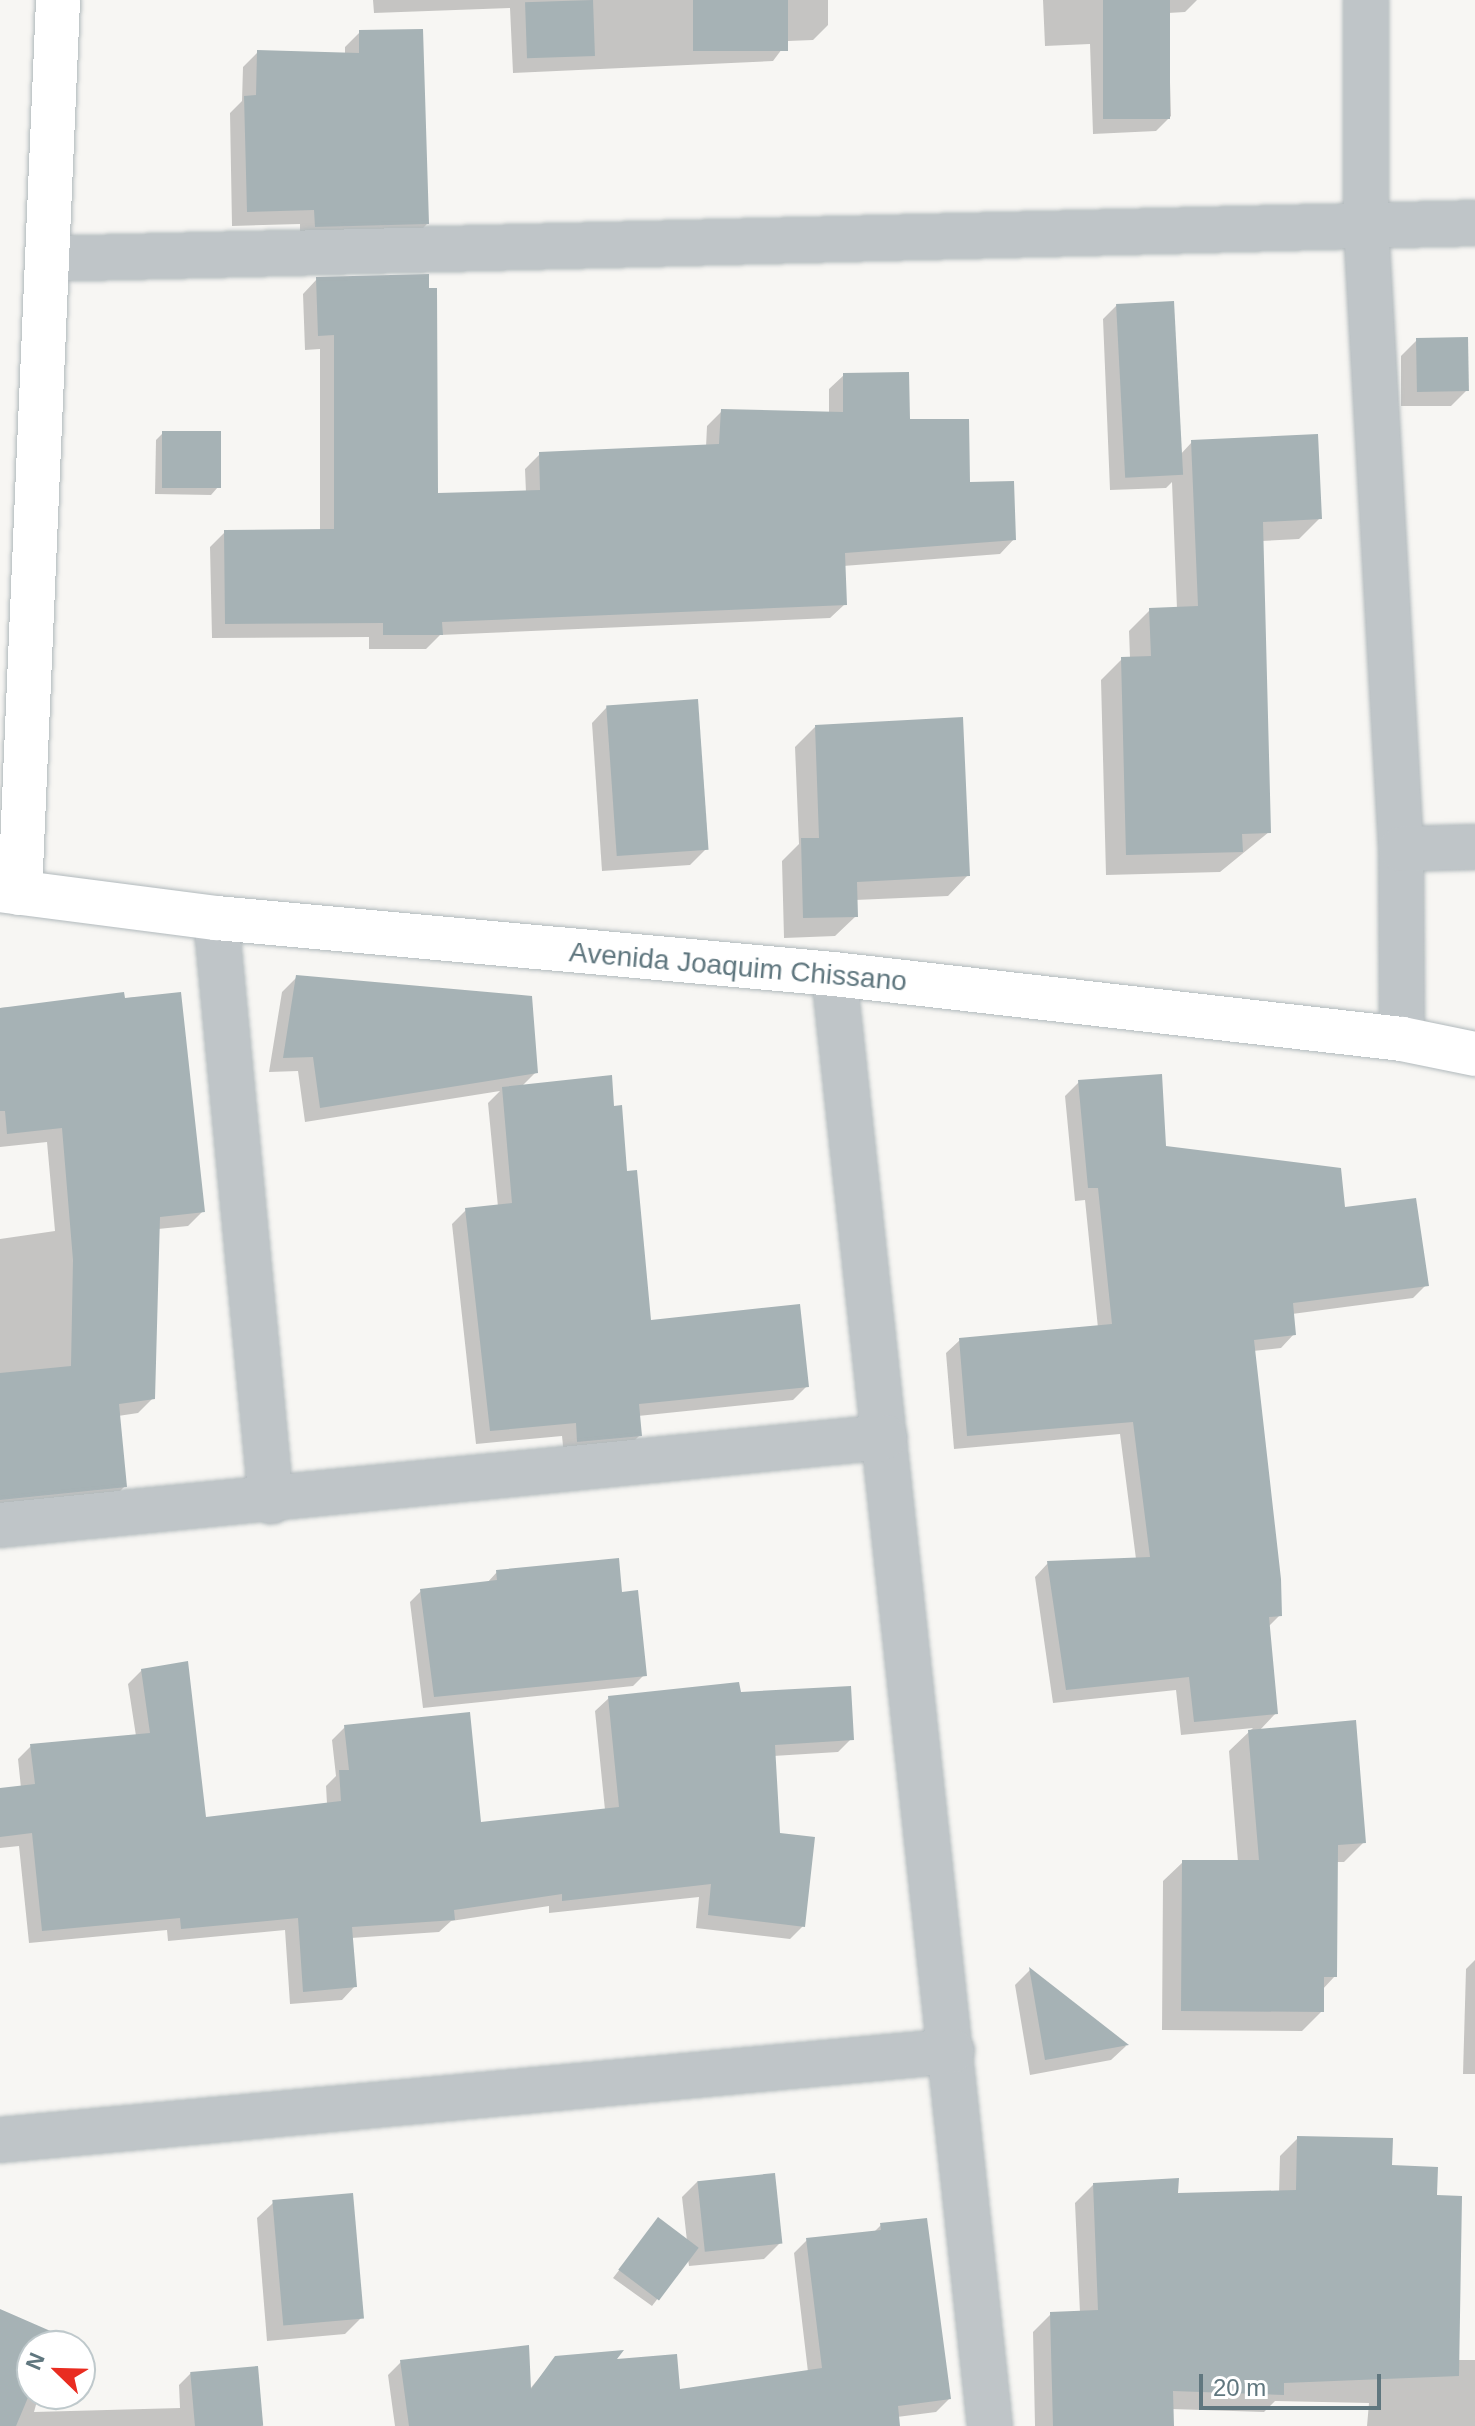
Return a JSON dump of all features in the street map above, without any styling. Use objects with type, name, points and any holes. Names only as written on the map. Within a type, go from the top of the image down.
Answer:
[{"type":"street","points":[[10,892],[47,259],[58,0]]},
{"type":"street","points":[[1366,0],[1366,226],[1401,849],[1402,1039]]},
{"type":"street","points":[[47,259],[1475,223]]},
{"type":"street","points":[[1401,849],[1475,847]]},
{"type":"street","name":"Avenida Joaquim Chissano","points":[[10,892],[216,918],[834,974],[1402,1039],[1475,1054]]},
{"type":"street","points":[[216,918],[271,1501]]},
{"type":"street","points":[[834,974],[990,2426]]},
{"type":"street","points":[[0,1525],[271,1501],[885,1437]]},
{"type":"street","points":[[0,2140],[952,2051]]},
{"type":"building","points":[[593,0],[595,56],[527,58],[525,2]]},
{"type":"building","points":[[693,0],[788,0],[788,51],[693,51]]},
{"type":"building","points":[[1103,0],[1170,0],[1170,119],[1103,119]]},
{"type":"building","points":[[423,29],[429,224],[315,227],[314,210],[247,212],[244,96],[256,95],[257,50],[359,53],[359,30]]},
{"type":"building","points":[[429,274],[429,288],[437,288],[438,493],[540,490],[539,452],[719,444],[721,409],[843,412],[843,373],[909,372],[910,419],[969,419],[970,482],[1014,481],[1016,540],[845,553],[847,605],[442,622],[443,635],[383,635],[383,623],[225,624],[224,530],[334,529],[334,335],[318,336],[316,277]]},
{"type":"building","points":[[1174,301],[1183,475],[1125,478],[1116,304]]},
{"type":"building","points":[[1468,337],[1469,391],[1417,392],[1416,338]]},
{"type":"building","points":[[162,431],[221,431],[221,488],[162,488]]},
{"type":"building","points":[[1318,434],[1322,519],[1263,522],[1271,833],[1242,834],[1243,852],[1126,855],[1121,657],[1151,656],[1149,608],[1198,606],[1191,440]]},
{"type":"building","points":[[698,699],[709,850],[617,856],[606,705]]},
{"type":"building","points":[[963,717],[970,876],[857,882],[858,917],[803,918],[801,838],[819,838],[815,725]]},
{"type":"building","points":[[296,975],[532,996],[538,1073],[320,1108],[313,1057],[283,1058]]},
{"type":"building","points":[[124,992],[125,998],[181,992],[205,1212],[160,1217],[155,1399],[119,1404],[127,1487],[0,1500],[0,1373],[71,1366],[73,1260],[62,1128],[7,1134],[5,1111],[0,1111],[0,1008]]},
{"type":"building","points":[[1162,1074],[1166,1146],[1341,1168],[1345,1207],[1416,1198],[1429,1286],[1293,1303],[1296,1335],[1254,1340],[1281,1579],[1282,1616],[1269,1617],[1278,1714],[1194,1722],[1189,1677],[1066,1690],[1047,1561],[1150,1557],[1133,1422],[967,1436],[959,1338],[1112,1324],[1098,1188],[1088,1188],[1078,1080]]},
{"type":"building","points":[[612,1075],[614,1106],[622,1105],[627,1171],[637,1170],[651,1320],[800,1304],[809,1387],[639,1404],[642,1436],[577,1442],[576,1423],[490,1431],[465,1208],[512,1203],[502,1087]]},
{"type":"building","points":[[619,1558],[622,1592],[638,1590],[647,1676],[434,1697],[420,1589],[497,1580],[496,1570]]},
{"type":"building","points":[[188,1661],[206,1817],[341,1801],[339,1770],[349,1770],[344,1725],[470,1712],[481,1822],[619,1807],[608,1696],[739,1682],[741,1692],[851,1686],[854,1740],[775,1745],[780,1833],[815,1837],[805,1927],[708,1915],[711,1884],[562,1901],[562,1894],[454,1910],[455,1920],[352,1927],[357,1987],[303,1992],[298,1918],[181,1929],[180,1918],[42,1931],[32,1833],[0,1837],[0,1788],[35,1784],[30,1744],[150,1733],[141,1669]]},
{"type":"building","points":[[1356,1720],[1366,1843],[1338,1845],[1337,1977],[1324,1977],[1324,2012],[1181,2011],[1182,1860],[1259,1860],[1248,1730]]},
{"type":"building","points":[[1029,1967],[1129,2045],[1045,2060]]},
{"type":"building","points":[[1297,2136],[1393,2138],[1392,2165],[1438,2167],[1437,2195],[1462,2196],[1459,2376],[1284,2383],[1284,2395],[1173,2391],[1174,2426],[1053,2426],[1050,2312],[1098,2310],[1093,2183],[1179,2178],[1178,2193],[1296,2190]]},
{"type":"building","points":[[775,2173],[782,2244],[705,2252],[697,2181]]},
{"type":"building","points":[[353,2193],[364,2319],[283,2326],[272,2200]]},
{"type":"building","points":[[658,2217],[699,2248],[659,2300],[618,2270]]},
{"type":"building","points":[[927,2218],[951,2399],[898,2406],[900,2426],[409,2426],[400,2360],[529,2345],[531,2389],[555,2356],[624,2350],[617,2359],[677,2354],[680,2389],[822,2368],[806,2238],[881,2230],[880,2223]]},
{"type":"building","points":[[0,2309],[48,2330],[16,2330],[16,2410],[23,2410],[16,2426],[0,2426]]},
{"type":"building","points":[[258,2366],[263,2426],[195,2426],[190,2372]]}]
